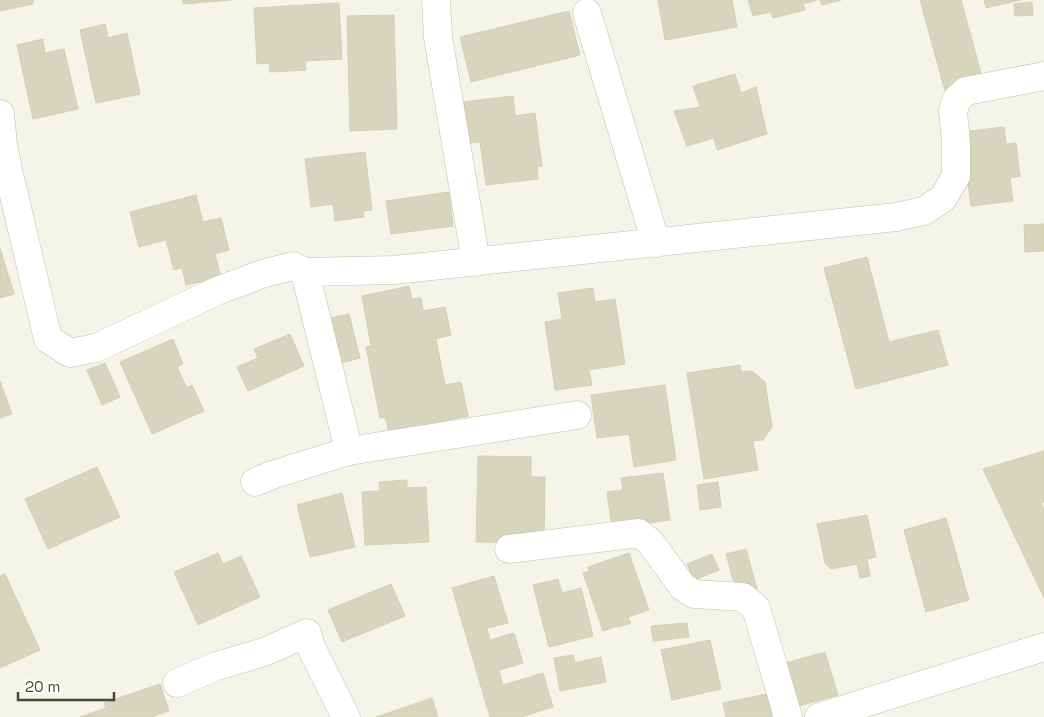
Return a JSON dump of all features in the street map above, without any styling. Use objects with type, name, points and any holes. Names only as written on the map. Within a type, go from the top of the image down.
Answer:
[{"type":"street","points":[[436,0],[438,37],[476,262]]},
{"type":"street","points":[[587,13],[656,243]]},
{"type":"street","points":[[0,114],[5,176],[48,339],[70,353],[96,348],[217,291],[262,274],[293,266],[305,272],[394,270],[896,217],[924,211],[943,198],[956,176],[956,143],[953,111],[958,98],[966,91],[1044,76]]},
{"type":"street","points":[[305,272],[349,451]]},
{"type":"street","points":[[255,482],[349,451],[577,415]]},
{"type":"street","points":[[509,550],[639,534],[650,542],[683,587],[694,594],[743,598],[756,608],[788,717]]},
{"type":"street","points":[[177,683],[217,666],[264,652],[307,633],[311,647],[346,717]]},
{"type":"street","points":[[819,717],[1044,648]]},
{"type":"building","points":[[0,0],[33,0],[33,4],[0,11]]},
{"type":"building","points":[[183,0],[231,0],[183,4]]},
{"type":"building","points":[[658,0],[732,0],[737,27],[665,40]]},
{"type":"building","points":[[748,0],[817,0],[803,4],[805,10],[773,18],[771,12],[753,16]]},
{"type":"building","points":[[820,0],[841,0],[822,5]]},
{"type":"building","points":[[920,0],[961,0],[983,80],[945,91]]},
{"type":"building","points":[[984,0],[1020,0],[986,8]]},
{"type":"building","points":[[1032,2],[1033,15],[1015,16],[1014,4]]},
{"type":"building","points":[[339,3],[342,59],[305,61],[306,70],[270,72],[269,63],[257,64],[254,8]]},
{"type":"building","points":[[569,11],[580,55],[471,82],[460,37]]},
{"type":"building","points":[[394,15],[397,129],[350,131],[347,16]]},
{"type":"building","points":[[105,24],[108,38],[127,33],[140,94],[96,103],[80,30]]},
{"type":"building","points":[[43,39],[45,53],[64,49],[78,109],[33,119],[17,45]]},
{"type":"building","points":[[735,74],[741,93],[756,87],[767,134],[717,150],[714,138],[687,146],[674,111],[700,107],[693,86]]},
{"type":"building","points":[[513,96],[515,116],[535,113],[542,166],[537,167],[538,179],[486,185],[480,142],[468,143],[463,102]]},
{"type":"building","points":[[1004,127],[1006,144],[1016,143],[1020,176],[1010,178],[1013,201],[971,206],[962,132]]},
{"type":"building","points":[[365,152],[372,210],[363,211],[364,217],[335,221],[333,204],[311,207],[305,159]]},
{"type":"building","points":[[449,192],[453,226],[391,234],[386,201]]},
{"type":"building","points":[[196,195],[203,222],[221,218],[229,250],[215,254],[221,277],[186,285],[182,268],[174,270],[166,240],[139,247],[130,212]]},
{"type":"building","points":[[1044,224],[1044,251],[1025,252],[1024,225]]},
{"type":"building","points":[[0,248],[14,294],[0,298]]},
{"type":"building","points":[[867,257],[889,342],[938,330],[948,365],[856,389],[824,268]]},
{"type":"building","points":[[409,286],[412,299],[421,298],[423,311],[445,307],[451,335],[436,339],[445,385],[461,382],[468,416],[389,432],[385,417],[380,418],[366,347],[371,346],[362,296]]},
{"type":"building","points":[[593,288],[595,302],[615,299],[625,364],[589,370],[592,385],[555,390],[545,322],[562,319],[558,293]]},
{"type":"building","points":[[349,314],[360,358],[341,363],[330,318]]},
{"type":"building","points":[[290,334],[304,366],[248,391],[237,367],[258,358],[254,349]]},
{"type":"building","points":[[173,339],[183,364],[177,367],[187,388],[192,385],[204,411],[152,434],[120,362]]},
{"type":"building","points":[[105,363],[120,397],[102,405],[87,370]]},
{"type":"building","points":[[740,365],[741,372],[752,371],[765,382],[772,427],[763,440],[753,441],[758,470],[704,479],[687,373]]},
{"type":"building","points":[[0,381],[12,414],[0,418]]},
{"type":"building","points":[[665,385],[676,460],[634,467],[629,434],[597,438],[591,395]]},
{"type":"building","points":[[1044,451],[1044,502],[1041,503],[1044,509],[1044,598],[983,469]]},
{"type":"building","points":[[478,456],[531,457],[531,477],[545,477],[544,543],[476,542]]},
{"type":"building","points":[[97,467],[120,517],[48,549],[25,499]]},
{"type":"building","points":[[663,473],[670,520],[612,528],[607,492],[623,490],[621,478]]},
{"type":"building","points":[[407,480],[407,488],[426,487],[429,542],[365,545],[362,492],[380,491],[379,482]]},
{"type":"building","points":[[718,482],[721,507],[700,510],[697,485]]},
{"type":"building","points":[[342,493],[355,547],[310,557],[297,505]]},
{"type":"building","points":[[867,515],[876,557],[867,559],[870,576],[860,578],[857,564],[831,569],[825,563],[817,524]]},
{"type":"building","points":[[946,518],[969,600],[926,612],[904,530]]},
{"type":"building","points":[[746,549],[757,589],[737,594],[726,554]]},
{"type":"building","points":[[218,553],[223,564],[241,556],[260,597],[198,625],[174,572]]},
{"type":"building","points":[[629,553],[649,610],[628,617],[631,623],[603,631],[583,573],[589,571],[588,567]]},
{"type":"building","points":[[712,554],[719,570],[694,580],[687,564]]},
{"type":"building","points":[[5,574],[40,650],[0,668],[0,576]]},
{"type":"building","points":[[494,576],[508,623],[487,628],[490,640],[514,633],[523,663],[499,670],[503,685],[543,673],[553,707],[521,717],[490,717],[452,588]]},
{"type":"building","points":[[558,579],[562,593],[581,588],[593,636],[549,647],[533,585]]},
{"type":"building","points":[[391,584],[405,616],[342,642],[328,610]]},
{"type":"building","points":[[687,623],[689,637],[653,641],[651,626]]},
{"type":"building","points":[[710,640],[721,689],[672,700],[661,650]]},
{"type":"building","points":[[825,652],[838,695],[795,707],[782,664]]},
{"type":"building","points":[[573,655],[575,663],[601,657],[606,682],[560,691],[554,658]]},
{"type":"building","points":[[160,684],[169,711],[154,717],[80,717],[106,708],[104,703]]},
{"type":"building","points":[[767,694],[772,717],[726,717],[723,703]]},
{"type":"building","points":[[432,698],[438,717],[376,717]]}]
